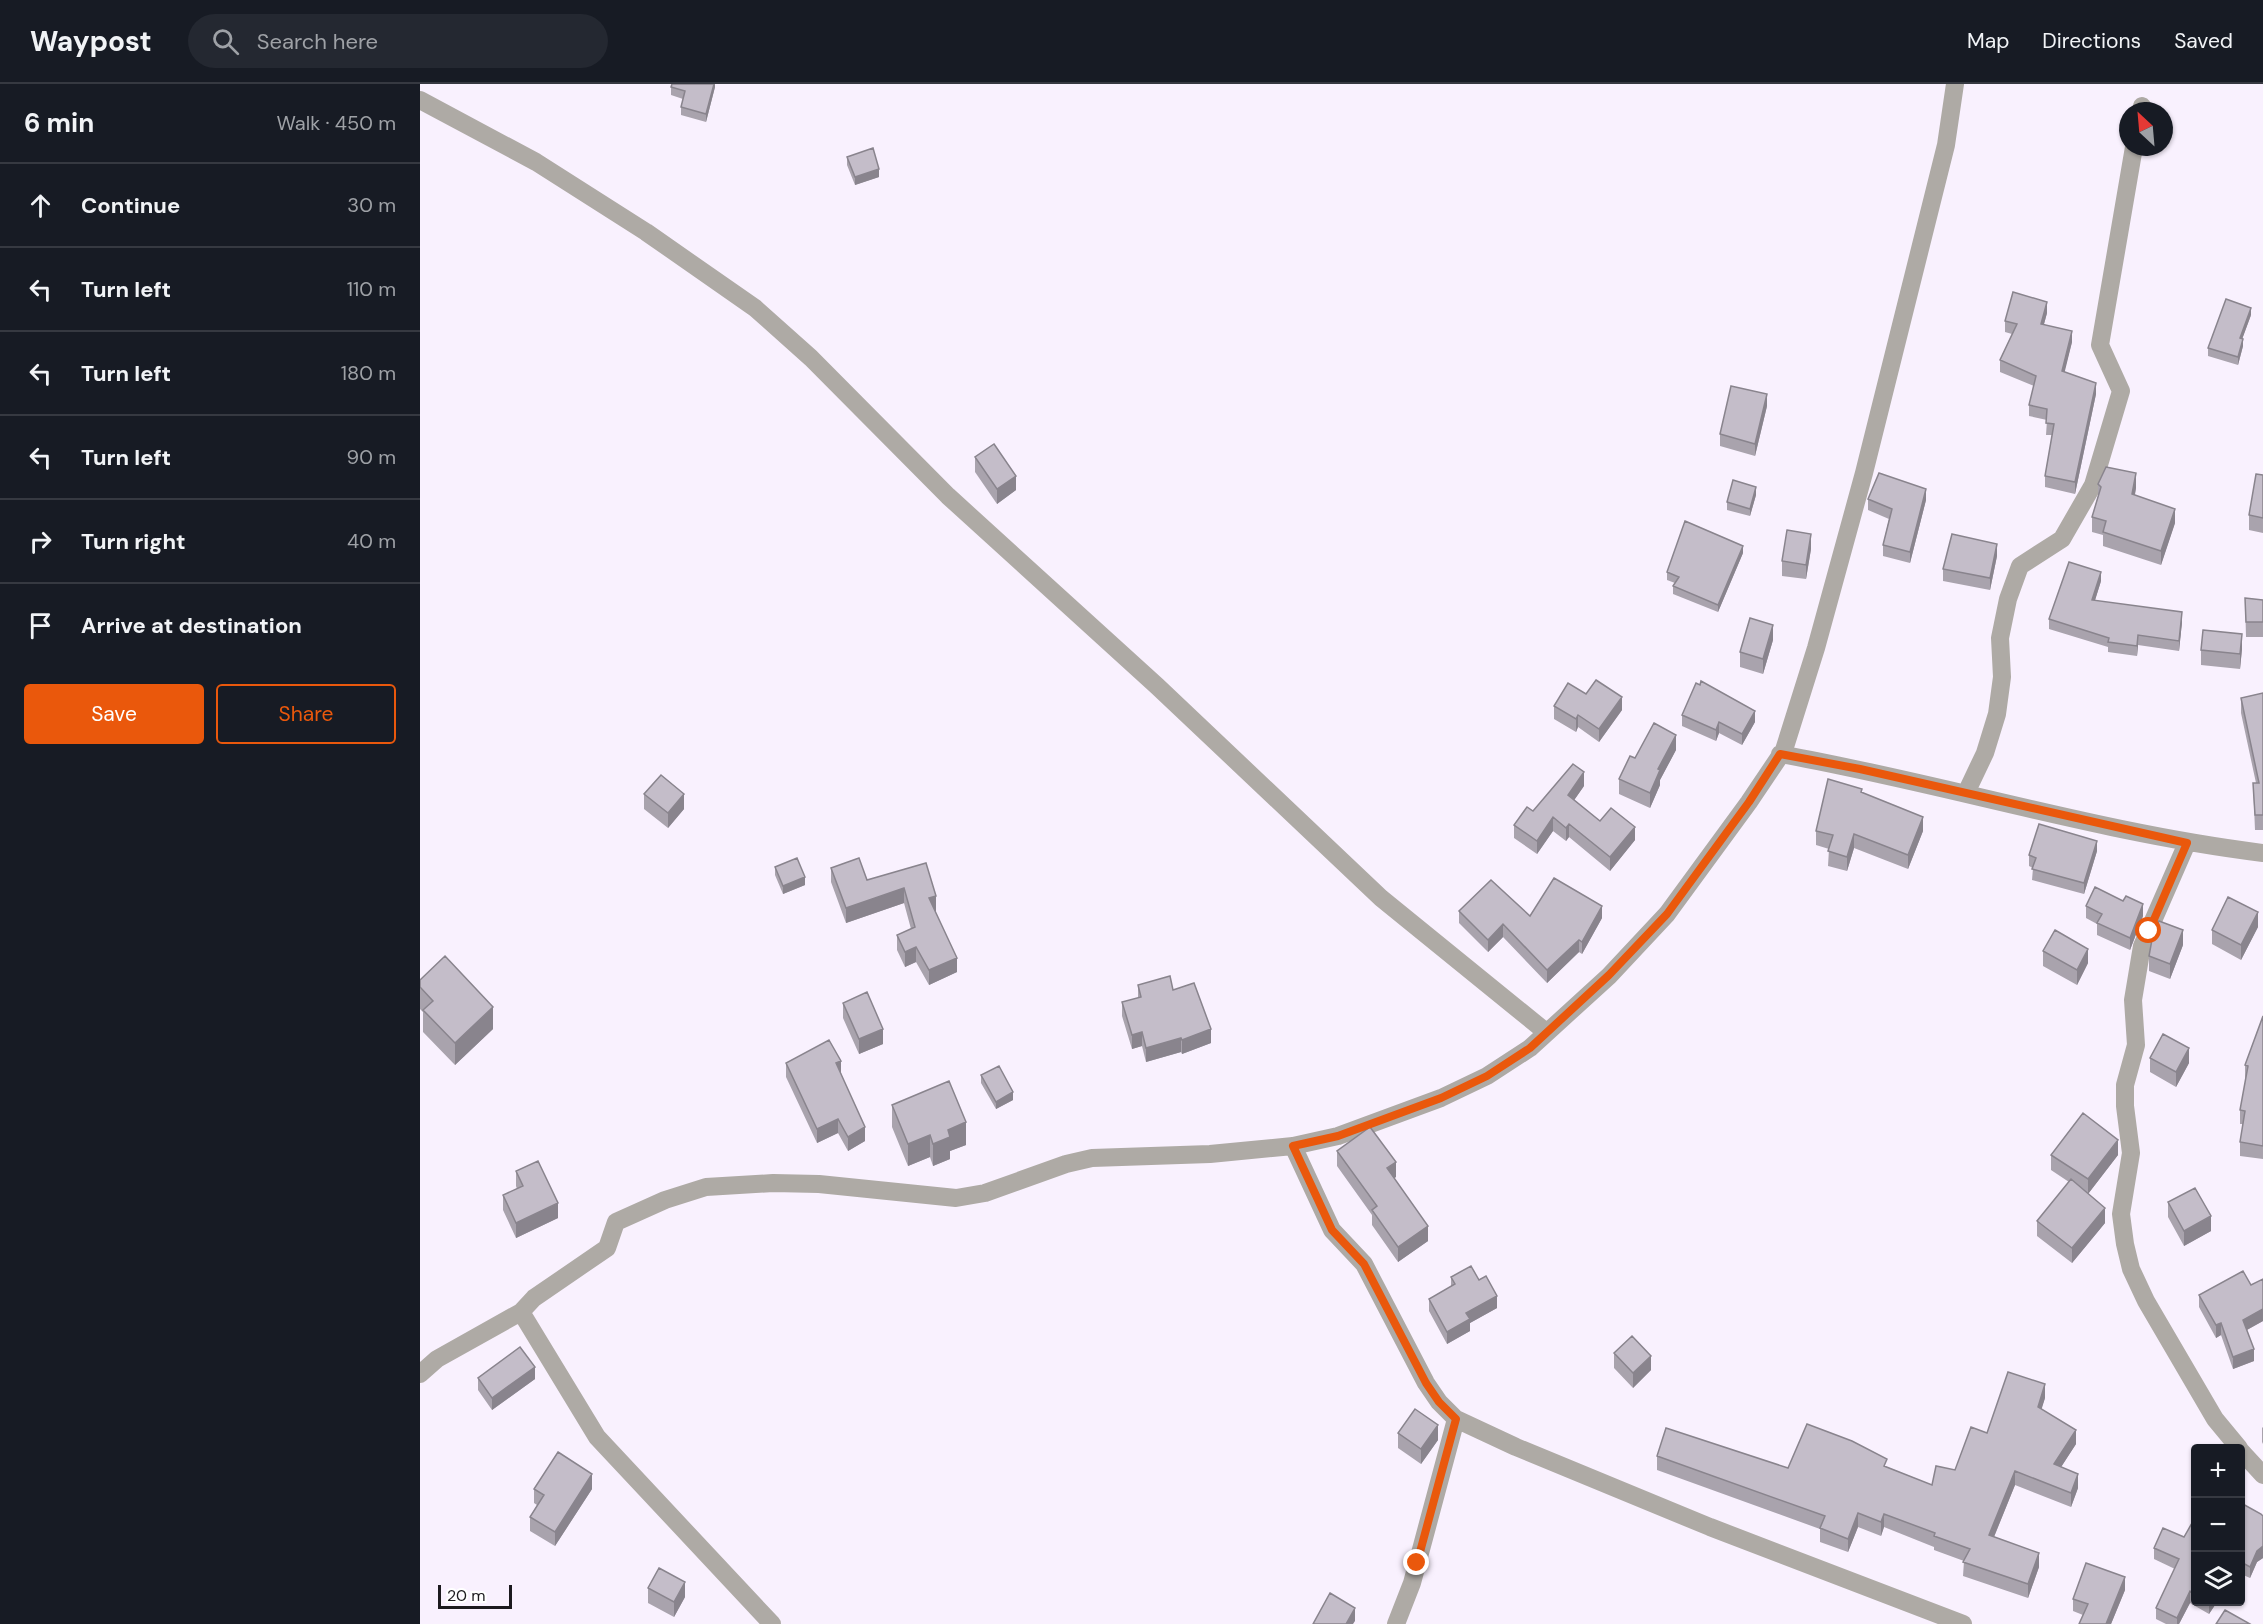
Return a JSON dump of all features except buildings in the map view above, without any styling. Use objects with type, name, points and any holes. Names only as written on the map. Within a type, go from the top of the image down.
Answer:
[{"type":"street","points":[[420,1374],[437,1359],[521,1312],[534,1298],[607,1248],[616,1222],[665,1200],[706,1187],[773,1183],[819,1184],[956,1198],[985,1193],[1065,1164],[1092,1158],[1210,1154],[1293,1146],[1338,1136],[1441,1098],[1508,1065],[1609,975],[1667,914],[1749,802],[1782,752],[1816,648],[1866,463],[1946,145],[1955,84]]},
{"type":"street","points":[[420,100],[536,162],[646,232],[755,308],[811,358],[948,496],[1157,686],[1381,898],[1546,1032]]},
{"type":"street","points":[[1966,793],[1985,753],[1997,714],[2002,677],[2000,638],[2008,599],[2020,566],[2062,539],[2093,485],[2121,391],[2100,345],[2132,156]]},
{"type":"street","points":[[1782,752],[2187,843],[2263,853]]},
{"type":"street","points":[[2187,843],[2142,946],[2133,1000],[2136,1045],[2125,1085],[2125,1106],[2131,1153],[2121,1214],[2125,1244],[2132,1269],[2146,1301],[2215,1419],[2236,1444]]},
{"type":"street","points":[[1293,1146],[1332,1230],[1364,1264],[1426,1383],[1439,1402],[1456,1419],[1516,1447],[1710,1527],[1963,1624]]},
{"type":"street","points":[[521,1312],[597,1437],[772,1624]]},
{"type":"street","points":[[1396,1624],[1412,1583],[1456,1419]]},
{"type":"street","points":[[2245,1455],[2263,1475]]},
{"type":"route","points":[[1417,1563],[1456,1419],[1447,1412],[1426,1383],[1364,1264],[1332,1230],[1293,1146],[1338,1136],[1441,1098],[1508,1065],[1530,1048],[1573,1005],[1609,975],[1667,914],[1749,802],[1780,754],[1860,769],[2187,843],[2149,931]]}]
